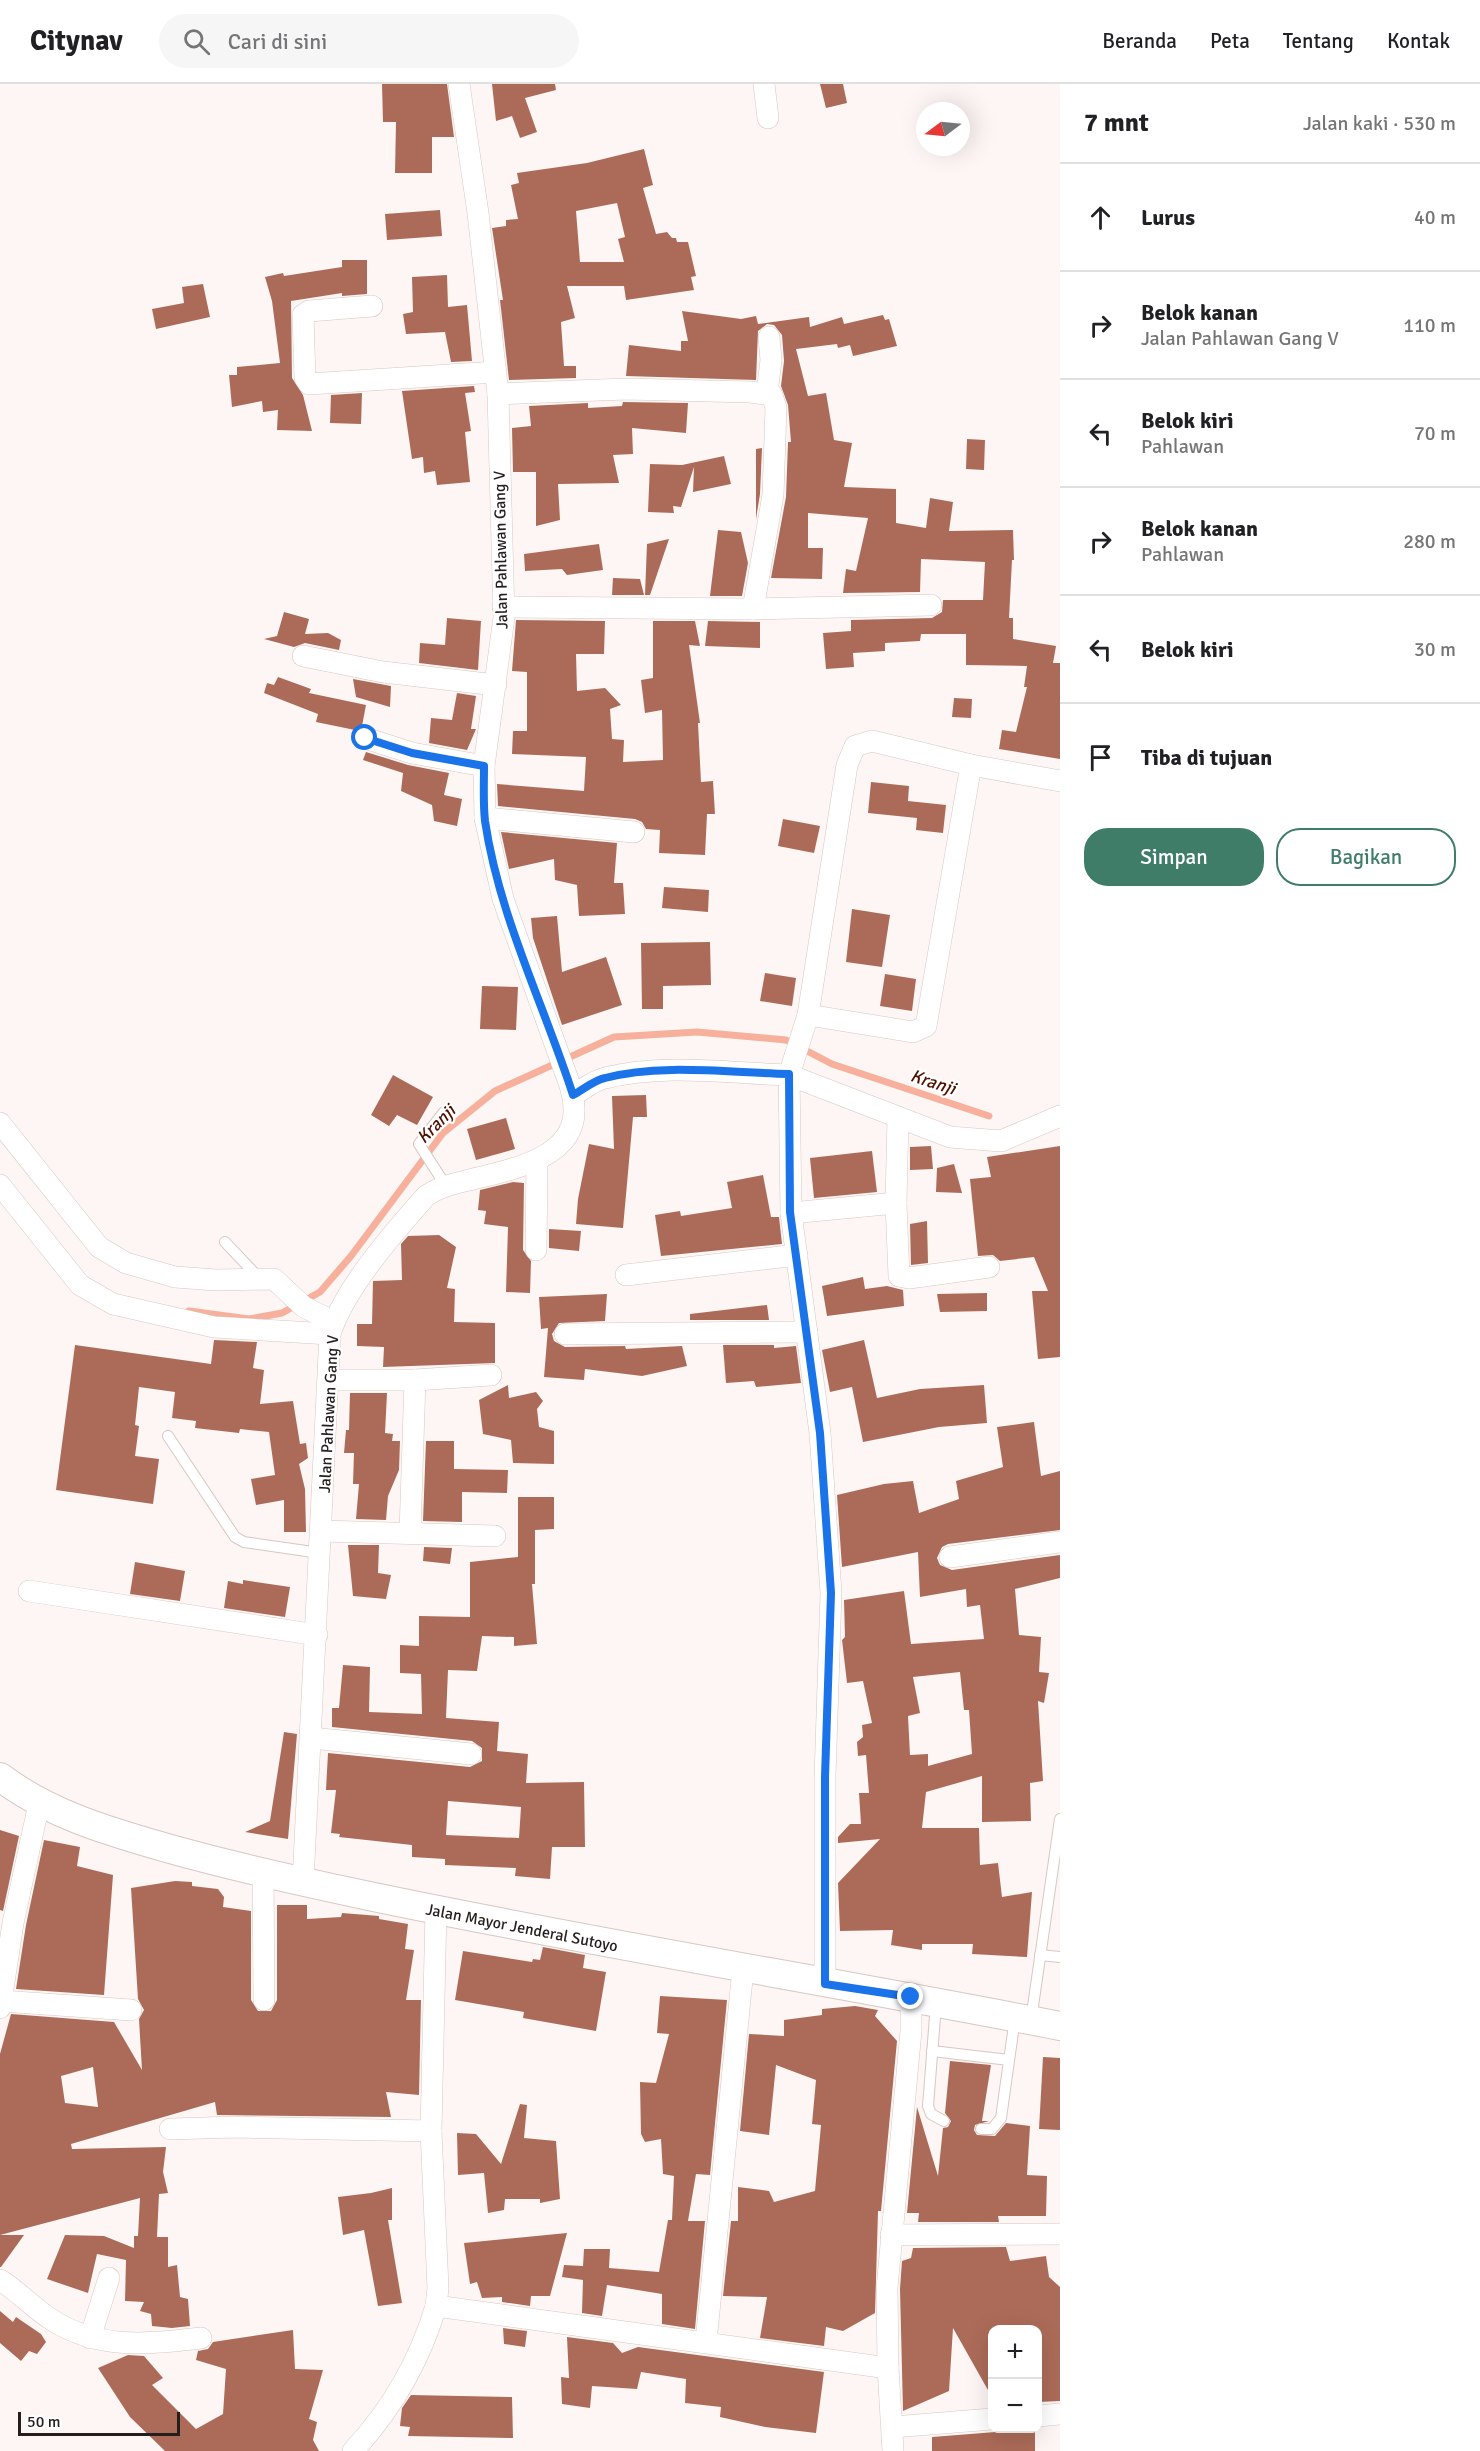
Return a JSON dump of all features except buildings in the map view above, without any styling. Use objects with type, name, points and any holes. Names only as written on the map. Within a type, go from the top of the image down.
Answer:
[{"type":"main road","name":"Jalan Mayor Jenderal Sutoyo","points":[[0,1777],[39,1804],[128,1836],[263,1875],[743,1969],[1060,2026]]},
{"type":"street","name":"Jalan Pahlawan Gang V","points":[[303,1882],[332,1328],[349,1294],[412,1212],[433,1191],[537,1160],[562,1142],[572,1125],[573,1095],[503,899],[485,818],[484,766],[496,685],[503,607],[498,394],[478,213],[459,84]]},
{"type":"street","points":[[764,84],[768,118]]},
{"type":"street","points":[[372,306],[309,311],[303,315],[305,378],[309,384],[496,372]]},
{"type":"street","points":[[767,393],[771,360],[769,337]]},
{"type":"street","points":[[498,394],[626,389],[772,395],[776,408],[773,495],[753,609]]},
{"type":"street","points":[[503,607],[753,609],[931,605]]},
{"type":"street","points":[[303,656],[383,672],[496,685]]},
{"type":"street","points":[[365,738],[412,753],[484,766]]},
{"type":"street","points":[[825,1984],[825,1777],[831,1593],[820,1433],[790,1212],[791,1066],[806,1023],[847,765],[855,746],[872,741],[971,765],[1060,781]]},
{"type":"street","points":[[806,1023],[913,1032],[926,1026],[971,765]]},
{"type":"street","points":[[485,818],[634,832]]},
{"type":"street","points":[[573,1095],[603,1078],[639,1073],[791,1066],[898,1118],[950,1137],[980,1142],[1001,1141],[1060,1116]]},
{"type":"street","points":[[898,1118],[896,1203],[898,1272],[901,1278],[989,1267]]},
{"type":"street","points":[[0,1123],[99,1247],[126,1263],[175,1277],[267,1279],[332,1328]]},
{"type":"street","points":[[536,1250],[537,1160]]},
{"type":"street","points":[[0,1185],[80,1286],[113,1304],[214,1327],[332,1328]]},
{"type":"street","points":[[790,1212],[896,1203]]},
{"type":"street","points":[[626,1275],[797,1255]]},
{"type":"street","points":[[565,1334],[807,1332]]},
{"type":"street","points":[[329,1380],[415,1380],[491,1376]]},
{"type":"street","points":[[410,1533],[415,1380]]},
{"type":"street","points":[[322,1531],[495,1536]]},
{"type":"street","points":[[950,1557],[1060,1542]]},
{"type":"street","points":[[29,1591],[317,1635]]},
{"type":"street","points":[[311,1738],[471,1754]]},
{"type":"street","points":[[39,1804],[6,1921],[1,2005],[131,2010]]},
{"type":"street","points":[[263,1875],[264,2001]]},
{"type":"street","points":[[353,2451],[369,2434],[408,2376],[429,2331],[436,2306],[438,2288],[430,2131],[436,1910]]},
{"type":"street","points":[[706,2342],[743,1969]]},
{"type":"street","points":[[893,2451],[888,2368],[887,2288],[911,2031],[924,2000]]},
{"type":"street","points":[[171,2129],[235,2127],[430,2131]]},
{"type":"street","points":[[891,2235],[1060,2234]]},
{"type":"street","points":[[90,2338],[108,2278]]},
{"type":"street","points":[[0,2280],[50,2319],[90,2338],[109,2343],[147,2344],[201,2338]]},
{"type":"street","points":[[436,2306],[888,2368]]},
{"type":"street","points":[[1042,2416],[1060,2414]]},
{"type":"street","points":[[893,2427],[988,2419]]},
{"type":"lane","points":[[444,1112],[420,1140],[422,1148],[447,1186]]},
{"type":"lane","points":[[225,1242],[267,1279]]},
{"type":"lane","points":[[168,1436],[235,1537],[244,1542],[320,1553]]},
{"type":"lane","points":[[981,2129],[992,2128],[1001,2118],[1009,2060],[1023,2019],[1040,1954],[1060,1819]]},
{"type":"lane","points":[[1040,1954],[1060,1957]]},
{"type":"lane","points":[[924,2000],[932,2051],[928,2106],[931,2114],[944,2121]]},
{"type":"lane","points":[[932,2051],[1009,2060]]},
{"type":"waterway","name":"Kranji","points":[[189,1311],[249,1319],[282,1313],[320,1292],[351,1256],[443,1133],[495,1091],[614,1037],[697,1032],[786,1040],[832,1064],[989,1116]]},
{"type":"route","points":[[365,738],[412,753],[484,766],[485,818],[491,854],[503,899],[573,1095],[603,1078],[658,1071],[789,1074],[790,1212],[820,1433],[831,1593],[825,1777],[825,1984],[911,1997]]}]
